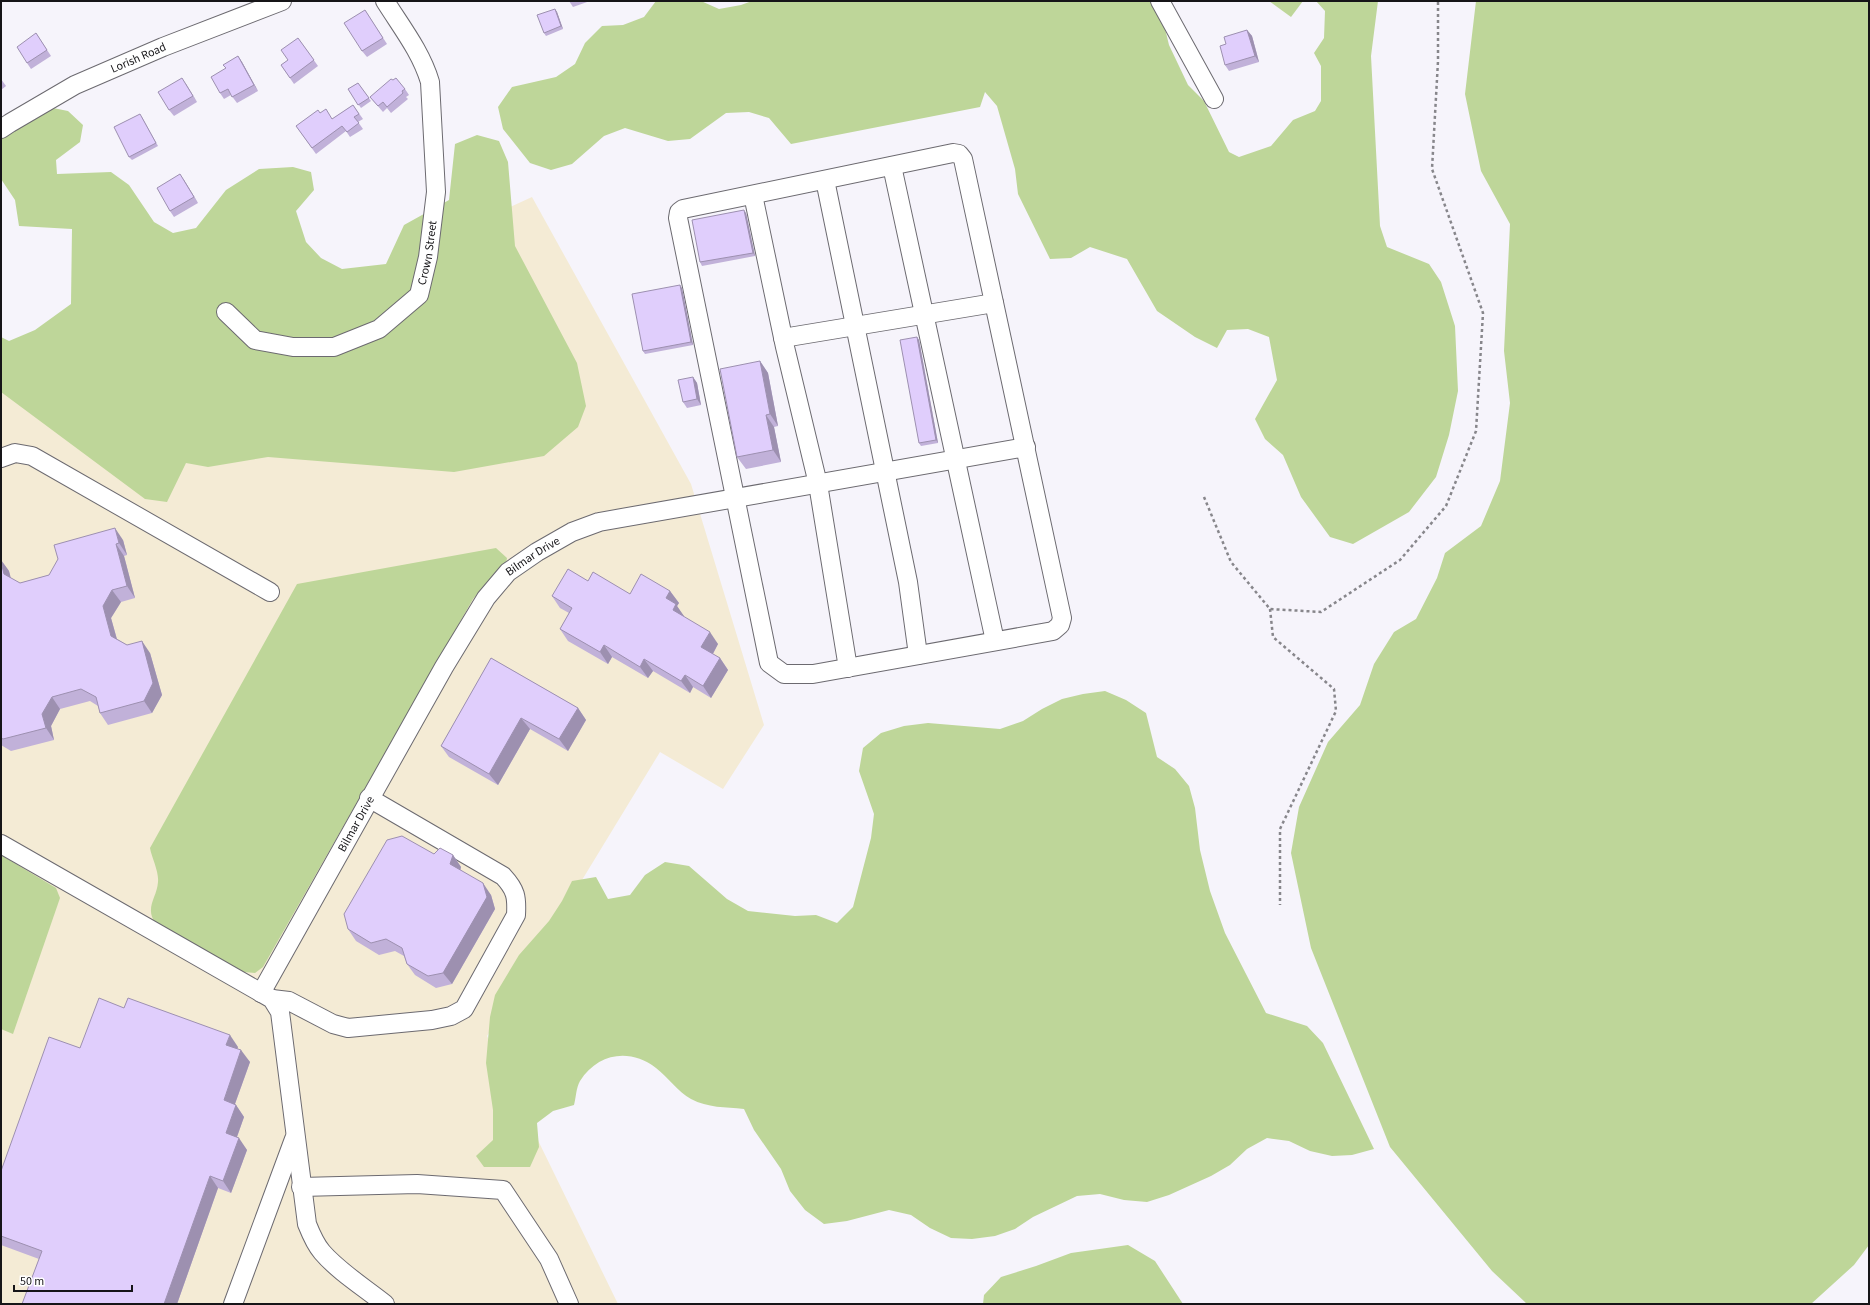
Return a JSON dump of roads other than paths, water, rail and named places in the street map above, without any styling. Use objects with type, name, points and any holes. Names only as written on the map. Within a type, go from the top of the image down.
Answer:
[{"type":"street","name":"Lorish Road","points":[[1,129],[10,122],[75,85],[163,47],[282,1]]},
{"type":"street","name":"Crown Street","points":[[226,312],[255,340],[293,347],[334,347],[379,329],[419,295],[428,257],[436,192],[430,82],[426,67],[415,47],[385,1]]},
{"type":"street","points":[[1160,1],[1214,99]]},
{"type":"street","points":[[953,153],[959,154],[962,159],[1026,447],[1062,618],[1060,625],[1053,631],[813,674],[784,674],[769,663],[678,218],[679,212],[683,209],[892,166],[953,153]]},
{"type":"street","points":[[892,166],[995,641]]},
{"type":"street","points":[[825,180],[908,582],[918,655]]},
{"type":"street","points":[[753,195],[783,338],[818,484],[848,668]]},
{"type":"street","points":[[783,338],[994,303]]},
{"type":"street","name":"Bilmar Drive","points":[[267,996],[369,798],[448,660],[486,598],[508,572],[537,552],[578,530],[599,522],[1026,447]]},
{"type":"street","points":[[1,458],[15,453],[32,456],[270,592]]},
{"type":"street","points":[[1,844],[267,996],[289,1001],[333,1024],[348,1028],[432,1020],[451,1016],[464,1009],[516,915],[517,900],[513,886],[503,876],[369,798]]},
{"type":"street","points":[[267,996],[280,1012],[301,1187],[307,1224],[322,1252],[331,1261],[385,1304]]},
{"type":"street","points":[[233,1304],[295,1137]]},
{"type":"street","points":[[301,1187],[417,1184],[503,1190],[549,1259],[569,1304]]}]
